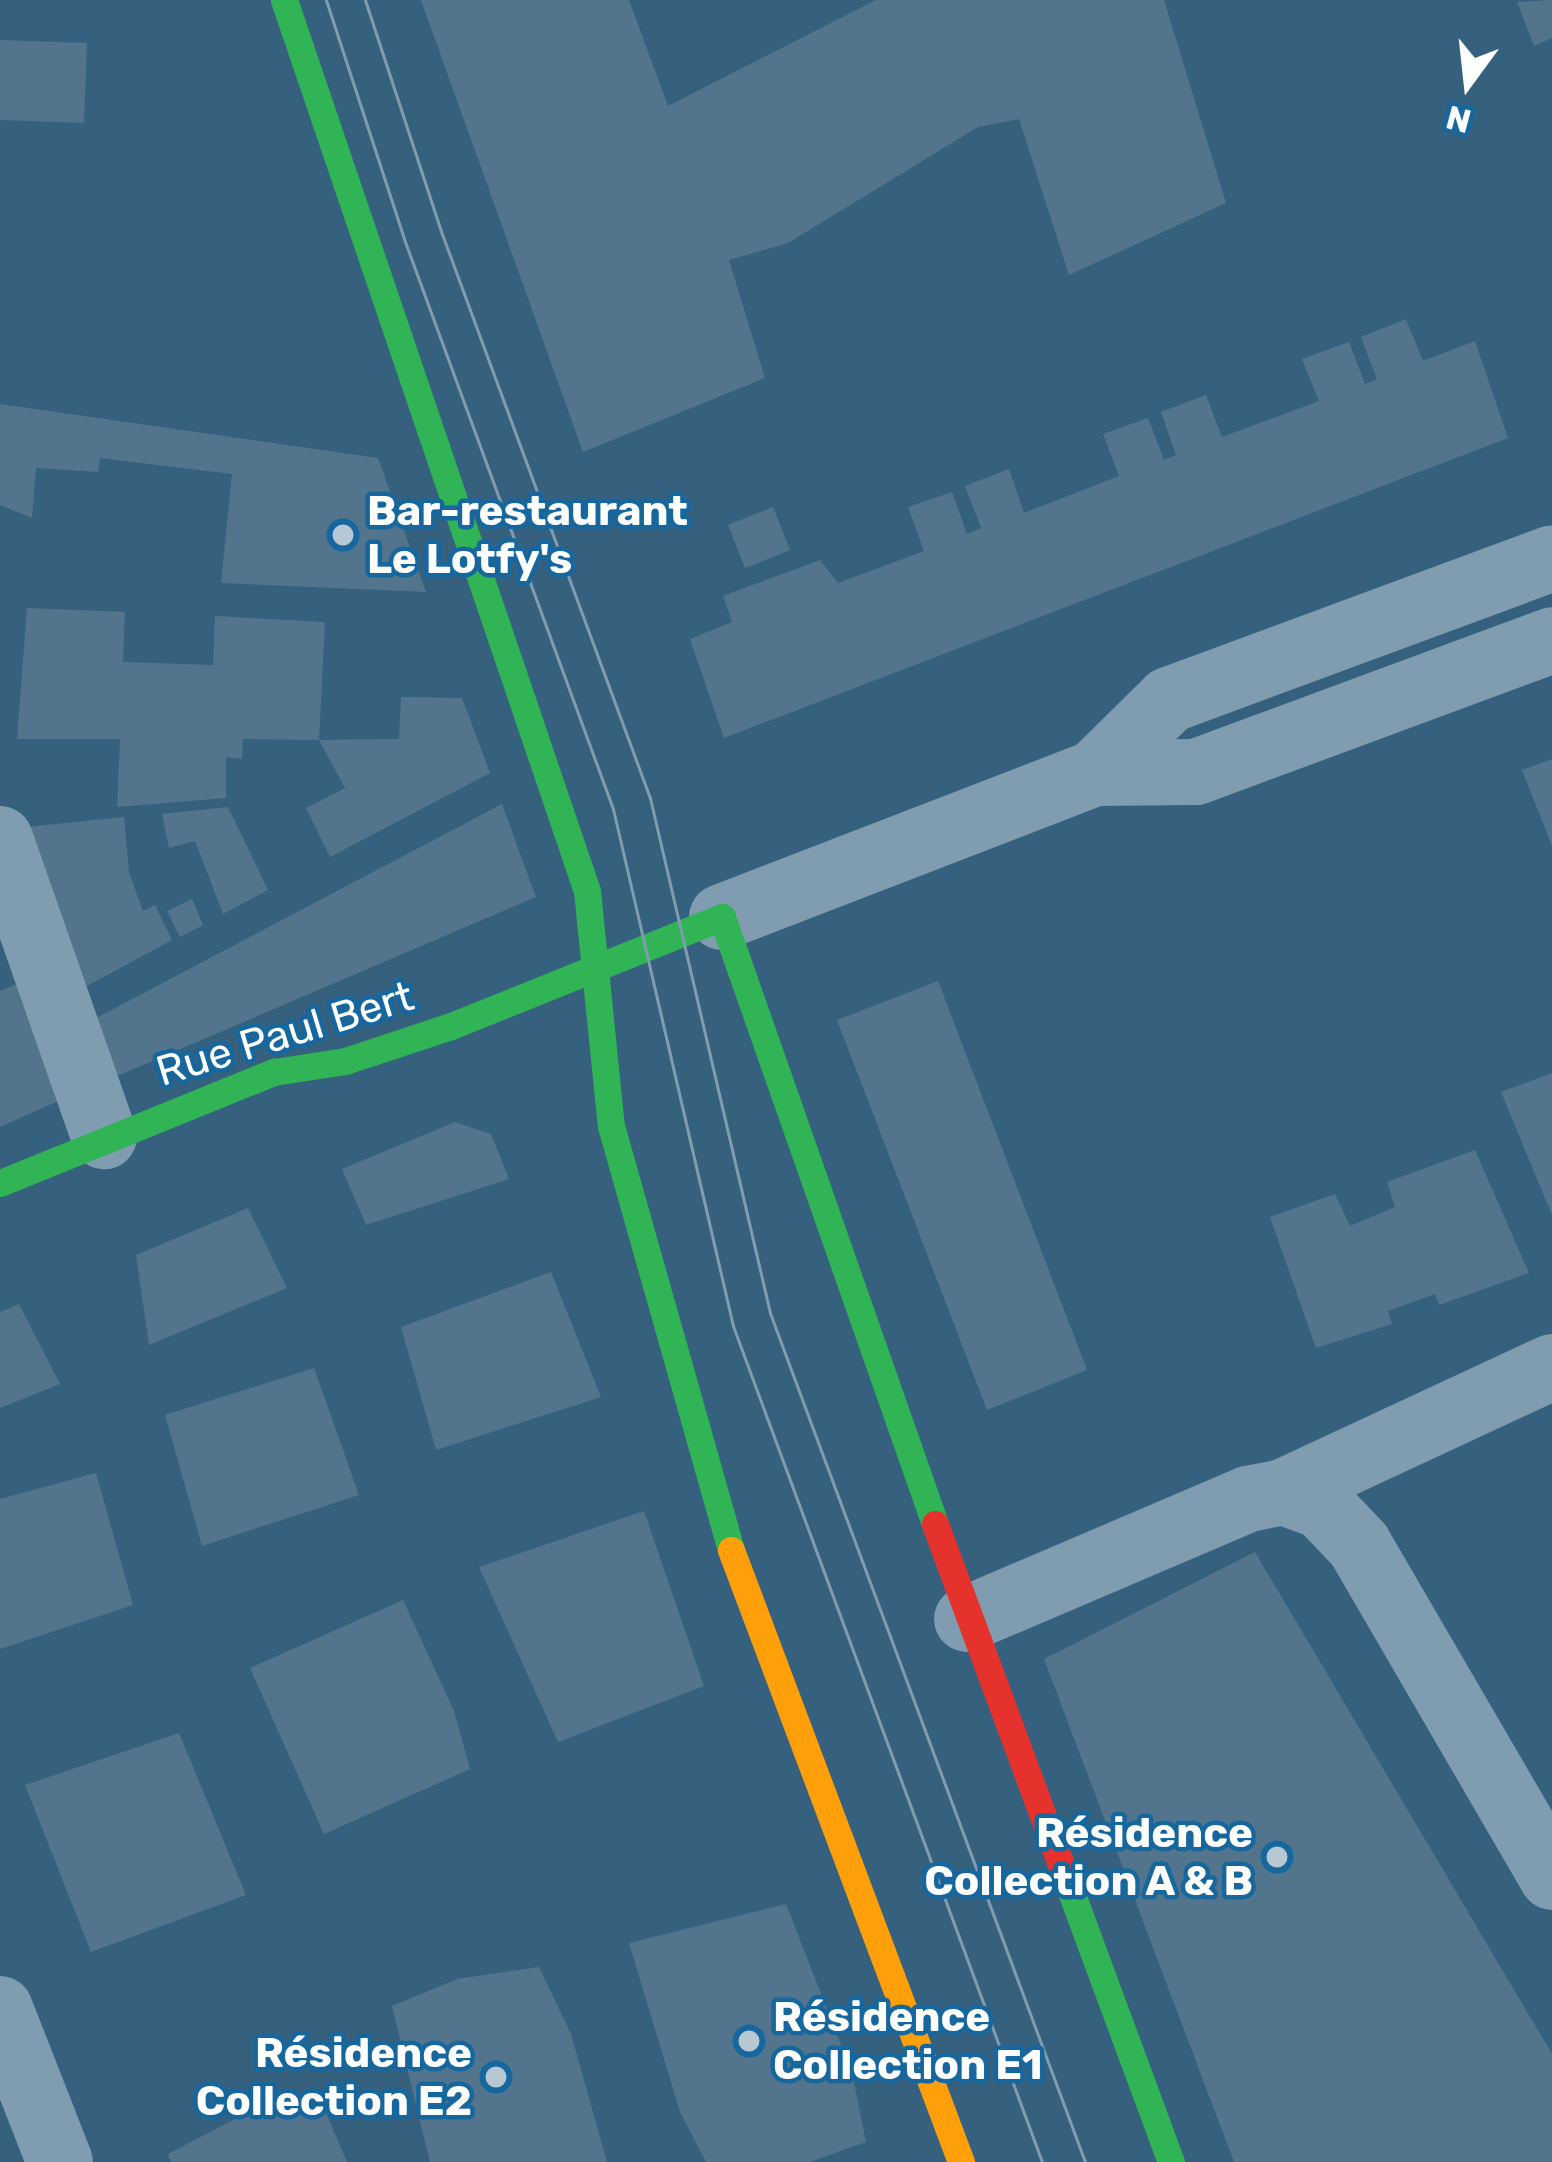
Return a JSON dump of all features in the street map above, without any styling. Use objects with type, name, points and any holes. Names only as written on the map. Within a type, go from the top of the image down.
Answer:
[{"type":"main road","points":[[284,0],[587,891],[611,1126],[706,1483],[961,2162]]},
{"type":"main road","points":[[722,917],[967,1618],[1171,2162]]},
{"type":"main road","name":"Rue Paul Bert","points":[[0,1183],[104,1136],[274,1072],[345,1061],[452,1026],[722,917]]},
{"type":"street","points":[[1095,773],[1169,700],[1552,558]]},
{"type":"street","points":[[722,917],[1095,773],[1196,772],[1552,640]]},
{"type":"street","points":[[0,839],[104,1136]]},
{"type":"street","points":[[967,1618],[1247,1499],[1283,1492],[1552,1367]]},
{"type":"street","points":[[1283,1492],[1322,1506],[1359,1545],[1552,1877]]},
{"type":"street","points":[[0,2008],[60,2162]]},
{"type":"building","points":[[421,0],[629,0],[668,106],[876,0],[1164,0],[1226,203],[1069,275],[1019,119],[978,127],[788,243],[729,260],[765,378],[583,452]]},
{"type":"building","points":[[1552,0],[1552,38],[1534,46],[1517,2]]},
{"type":"building","points":[[0,40],[87,43],[84,123],[0,120]]},
{"type":"building","points":[[1406,319],[1423,361],[1475,341],[1508,438],[724,738],[690,639],[732,622],[723,596],[820,560],[838,583],[924,551],[908,507],[952,492],[967,534],[981,528],[965,486],[1009,469],[1024,513],[1119,476],[1103,434],[1148,418],[1164,460],[1176,455],[1161,412],[1206,395],[1222,437],[1319,401],[1302,359],[1349,342],[1365,384],[1377,379],[1361,337]]},
{"type":"building","points":[[0,404],[378,458],[426,592],[221,583],[232,474],[100,458],[98,472],[36,468],[32,518],[0,505]]},
{"type":"building","points":[[773,507],[790,550],[745,568],[728,525]]},
{"type":"building","points":[[27,608],[125,612],[123,662],[213,665],[215,616],[325,622],[319,740],[243,739],[242,759],[226,757],[226,798],[117,807],[120,739],[17,739]]},
{"type":"building","points":[[401,697],[462,698],[490,773],[330,857],[306,808],[345,788],[319,740],[399,739]]},
{"type":"building","points":[[1552,759],[1552,846],[1522,770]]},
{"type":"building","points":[[502,804],[536,897],[101,1083],[83,1025]]},
{"type":"building","points":[[228,807],[268,890],[223,914],[195,841],[169,848],[162,814]]},
{"type":"building","points":[[124,817],[129,872],[143,911],[155,905],[172,940],[72,994],[16,828]]},
{"type":"building","points":[[192,899],[203,925],[180,937],[167,911]]},
{"type":"building","points":[[24,981],[67,1097],[0,1127],[0,991]]},
{"type":"building","points":[[938,981],[1087,1370],[987,1410],[837,1020]]},
{"type":"building","points":[[1552,1073],[1552,1215],[1501,1092]]},
{"type":"building","points":[[455,1122],[491,1134],[509,1179],[366,1225],[342,1169]]},
{"type":"building","points":[[1475,1150],[1529,1273],[1439,1305],[1435,1294],[1388,1311],[1392,1324],[1316,1348],[1270,1217],[1335,1194],[1350,1226],[1395,1207],[1387,1182]]},
{"type":"building","points":[[248,1208],[287,1288],[149,1345],[136,1255]]},
{"type":"building","points":[[551,1272],[601,1397],[436,1450],[401,1327]]},
{"type":"building","points":[[19,1304],[60,1384],[0,1408],[0,1312]]},
{"type":"building","points":[[314,1368],[359,1495],[202,1546],[165,1415]]},
{"type":"building","points":[[96,1473],[133,1605],[0,1649],[0,1499]]},
{"type":"building","points":[[644,1511],[704,1686],[558,1742],[479,1567]]},
{"type":"building","name":"Résidence Collection A & B","points":[[1255,1552],[1552,2054],[1552,2162],[1234,2162],[1044,1659]]},
{"type":"building","points":[[403,1600],[454,1711],[470,1769],[324,1834],[250,1668]]},
{"type":"building","points":[[179,1733],[246,1895],[91,1952],[25,1785]]},
{"type":"building","name":"Résidence Collection E1","points":[[786,1904],[852,2073],[866,2142],[810,2162],[706,2162],[680,2112],[629,1943]]},
{"type":"building","name":"Résidence Collection E2","points":[[539,1967],[571,2034],[607,2162],[430,2162],[392,2006],[457,1979]]},
{"type":"building","points":[[317,2092],[347,2162],[171,2162],[168,2154],[235,2119]]},
{"type":"tram line","points":[[326,0],[404,239],[613,809],[733,1326],[1042,2162]]},
{"type":"tram line","points":[[365,0],[442,234],[650,798],[770,1313],[1085,2162]]},
{"type":"traffic: fast","points":[[284,0],[587,891],[611,1126],[731,1550]]},
{"type":"traffic: fast","points":[[0,1183],[274,1072],[345,1061],[451,1026],[722,917],[935,1524]]},
{"type":"traffic: fast","points":[[1060,1862],[1171,2162]]},
{"type":"traffic: slow","points":[[731,1550],[961,2162]]},
{"type":"traffic: jam","points":[[935,1524],[1060,1862]]},
{"type":"place","name":"Bar-restaurant Le Lotfy's","points":[[343,535]]},
{"type":"place","name":"Résidence Collection A & B","points":[[1277,1857]]},
{"type":"place","name":"Résidence Collection E1","points":[[749,2041]]},
{"type":"place","name":"Résidence Collection E2","points":[[496,2077]]}]
